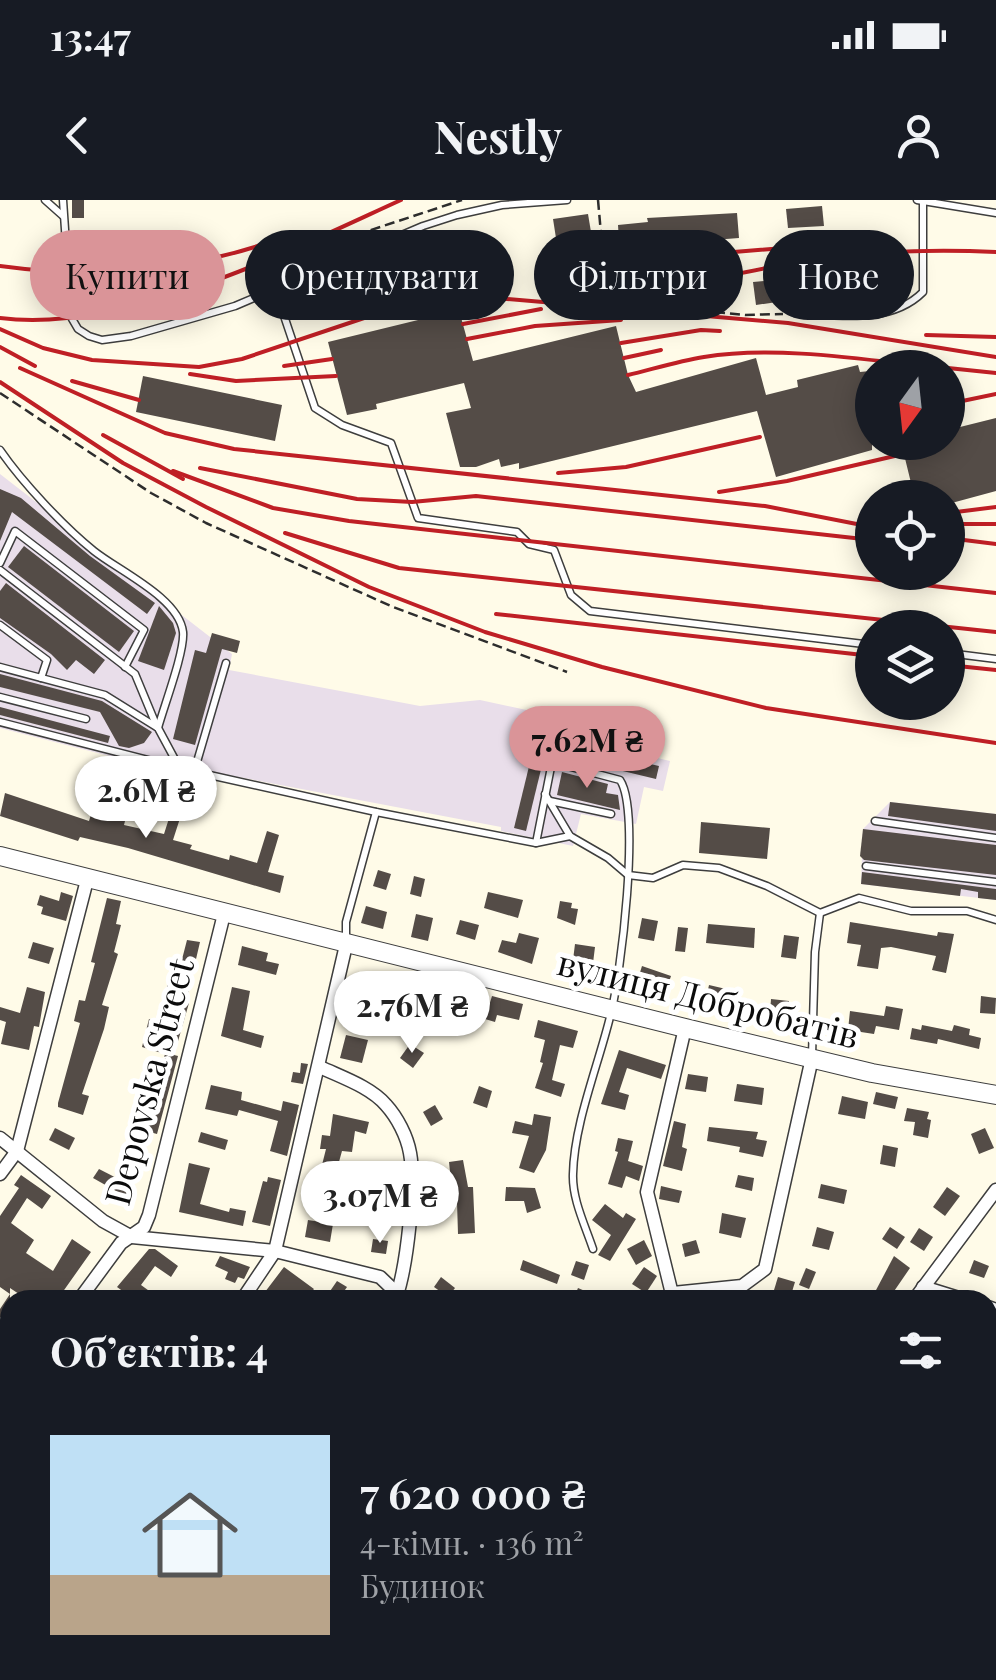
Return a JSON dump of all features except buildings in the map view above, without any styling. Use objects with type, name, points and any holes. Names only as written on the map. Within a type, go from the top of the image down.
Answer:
[{"type":"street","name":"вулиця Добробатів","points":[[0,856],[685,1028],[917,1082],[996,1095]]},
{"type":"street","points":[[0,1174],[16,1151],[87,880]]},
{"type":"street","name":"Depovska Street","points":[[86,1290],[121,1243],[144,1228],[224,914]]},
{"type":"street","points":[[249,1290],[276,1251],[346,945]]},
{"type":"street","points":[[672,1290],[647,1192],[685,1028]]},
{"type":"street","points":[[714,1290],[742,1286],[765,1269],[812,1058]]},
{"type":"street","points":[[320,1067],[384,1101],[397,1118],[410,1152],[411,1186],[399,1290]]},
{"type":"street","points":[[0,1138],[103,1221],[132,1237],[276,1251],[380,1277],[391,1290]]},
{"type":"street","points":[[922,1290],[996,1190]]},
{"type":"street","points":[[924,1287],[933,1290]]},
{"type":"lane","points":[[45,200],[63,217]]},
{"type":"lane","points":[[63,200],[71,316],[78,330],[102,340],[131,336],[245,302]]},
{"type":"lane","points":[[413,230],[502,205],[567,200]]},
{"type":"lane","points":[[914,302],[923,292],[920,200],[996,213]]},
{"type":"lane","points":[[284,320],[315,408],[342,425],[390,443],[418,518],[517,532],[529,544],[554,550],[572,594],[590,611],[855,642]]},
{"type":"lane","points":[[0,450],[14,470],[92,550],[160,597],[179,617],[184,635],[158,728]]},
{"type":"lane","points":[[125,667],[144,630],[15,531],[0,567],[125,667],[134,674],[180,768]]},
{"type":"lane","points":[[0,624],[48,660],[41,678]]},
{"type":"lane","points":[[965,655],[996,659]]},
{"type":"lane","points":[[194,772],[226,663]]},
{"type":"lane","points":[[0,667],[105,695],[158,728]]},
{"type":"lane","points":[[0,697],[86,719]]},
{"type":"lane","points":[[0,722],[194,772],[376,812],[536,843],[570,836]]},
{"type":"lane","points":[[536,843],[552,762],[620,780],[629,802],[628,875],[612,1010],[576,1145],[573,1174],[574,1193],[593,1248]]},
{"type":"lane","points":[[547,797],[611,814]]},
{"type":"lane","points":[[547,797],[570,836],[628,875],[654,878],[683,865],[719,868],[820,913],[859,898],[912,911],[967,910],[996,920]]},
{"type":"lane","points":[[346,945],[346,922],[376,812]]},
{"type":"lane","points":[[875,822],[996,838]]},
{"type":"lane","points":[[866,866],[996,882]]},
{"type":"lane","points":[[812,1058],[820,913]]},
{"type":"path","points":[[368,230],[462,200]]},
{"type":"path","points":[[598,200],[607,300],[763,314]]},
{"type":"path","points":[[0,394],[135,483],[206,523],[393,608],[567,672]]},
{"type":"shaded area","points":[[0,474],[232,654],[229,670],[420,706],[480,700],[531,711],[527,727],[670,761],[663,791],[644,787],[636,824],[581,814],[573,846],[501,831],[501,827],[202,770],[199,779],[0,728]]},
{"type":"shaded area","points":[[890,802],[996,814],[996,900],[861,884],[863,829]]},
{"type":"railway","points":[[0,318],[49,320],[152,301],[258,264],[401,200]]},
{"type":"railway","points":[[0,266],[107,272],[178,265],[245,250]]},
{"type":"railway","points":[[743,251],[763,250]]},
{"type":"railway","points":[[743,273],[836,257],[996,252]]},
{"type":"railway","points":[[0,329],[43,348],[92,360],[199,367],[242,359],[400,306],[495,298],[788,323],[996,357]]},
{"type":"railway","points":[[463,324],[534,310]]},
{"type":"railway","points":[[467,339],[535,326],[621,320]]},
{"type":"railway","points":[[621,343],[701,330],[720,331]]},
{"type":"railway","points":[[926,335],[996,337]]},
{"type":"railway","points":[[0,347],[35,366]]},
{"type":"railway","points":[[624,358],[661,350]]},
{"type":"railway","points":[[628,375],[732,354],[855,359]]},
{"type":"railway","points":[[284,366],[332,359]]},
{"type":"railway","points":[[20,368],[165,433],[234,449],[765,506],[855,524]]},
{"type":"railway","points":[[965,370],[996,373]]},
{"type":"railway","points":[[190,374],[236,381],[336,376]]},
{"type":"railway","points":[[72,381],[139,400]]},
{"type":"railway","points":[[0,382],[123,463],[206,507],[369,587],[485,632],[602,667],[766,708],[996,743]]},
{"type":"railway","points":[[965,400],[996,394]]},
{"type":"railway","points":[[103,435],[183,479]]},
{"type":"railway","points":[[558,473],[626,467],[760,437]]},
{"type":"railway","points":[[719,492],[877,460]]},
{"type":"railway","points":[[200,468],[357,499],[412,502],[476,496],[855,538]]},
{"type":"railway","points":[[173,471],[273,508],[349,521],[996,593]]},
{"type":"railway","points":[[965,511],[996,507]]},
{"type":"railway","points":[[965,524],[996,524]]},
{"type":"railway","points":[[285,533],[399,568],[996,632]]},
{"type":"railway","points":[[965,540],[996,544]]},
{"type":"railway","points":[[496,614],[855,654]]},
{"type":"railway","points":[[965,667],[996,670]]}]
